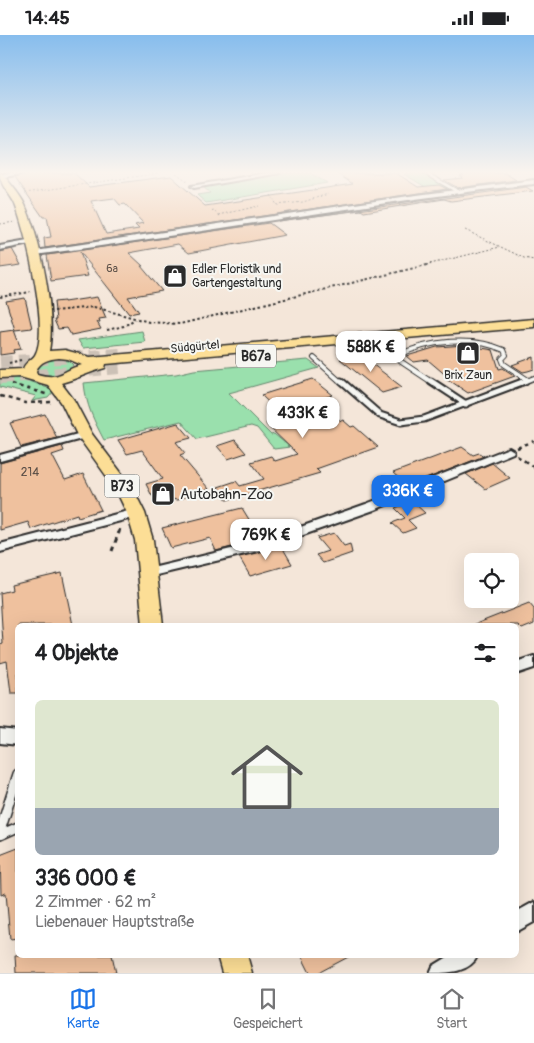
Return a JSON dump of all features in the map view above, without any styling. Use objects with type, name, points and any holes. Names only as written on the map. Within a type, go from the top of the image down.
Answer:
[{"type":"main road","points":[[3,378],[21,373],[32,364],[46,334],[45,312],[34,247],[25,217]]},
{"type":"main road","name":"B67a","points":[[389,336],[534,323]]},
{"type":"main road","points":[[46,334],[63,354]]},
{"type":"main road","name":"Südgürtel","points":[[120,354],[290,338],[351,335],[389,336]]},
{"type":"main road","points":[[61,394],[78,369],[356,342],[389,336]]},
{"type":"main road","name":"Südgürtel","points":[[122,368],[299,352],[358,344],[389,336]]},
{"type":"main road","points":[[0,368],[32,364],[63,354],[75,356],[78,369],[72,387],[61,394]]},
{"type":"main road","points":[[32,364],[39,379],[61,394]]},
{"type":"main road","name":"B73","points":[[61,394],[85,435],[116,477],[126,515],[144,540],[153,623]]},
{"type":"main road","points":[[233,958],[237,973]]},
{"type":"street","points":[[0,248],[108,243],[275,217]]},
{"type":"street","points":[[0,459],[85,435]]},
{"type":"street","points":[[148,573],[254,548],[370,507],[509,451]]},
{"type":"street","points":[[0,548],[126,515]]},
{"type":"street","points":[[519,667],[534,662]]},
{"type":"street","points":[[0,736],[15,738]]},
{"type":"street","points":[[519,921],[534,911]]},
{"type":"street","points":[[440,973],[464,958]]},
{"type":"lane","points":[[466,404],[400,361],[398,356],[402,352],[426,346],[459,343],[490,344],[504,350],[506,355],[502,359],[504,364],[531,379]]},
{"type":"lane","points":[[314,358],[374,410],[394,421],[417,421],[531,379]]},
{"type":"lane","points":[[0,833],[15,783]]},
{"type":"lane","points":[[0,833],[15,828]]},
{"type":"path","points":[[465,230],[500,247],[534,260]]},
{"type":"path","points":[[45,312],[94,307],[135,319],[180,324],[194,323],[500,247]]},
{"type":"path","points":[[0,297],[21,293]]},
{"type":"path","points":[[108,330],[124,326],[135,319]]},
{"type":"path","points":[[0,363],[32,364]]},
{"type":"path","points":[[3,378],[42,395],[61,394]]},
{"type":"path","points":[[0,396],[25,403],[61,394]]},
{"type":"path","points":[[509,451],[534,441]]},
{"type":"path","points":[[509,451],[534,467]]},
{"type":"path","points":[[112,551],[126,515]]},
{"type":"green space","points":[[142,331],[145,342],[83,348],[78,340]]},
{"type":"green space","points":[[54,359],[69,361],[73,365],[72,368],[65,373],[57,375],[39,372],[38,367],[44,362]]},
{"type":"green space","points":[[308,360],[319,368],[229,393],[271,435],[274,434],[290,447],[274,449],[257,428],[251,426],[197,439],[181,421],[104,440],[91,413],[84,383],[176,374],[194,370]]},
{"type":"green space","points":[[0,376],[21,376],[54,391],[48,398],[32,401],[36,396],[0,387]]},
{"type":"building","points":[[43,217],[98,217],[106,234],[139,229],[135,225],[143,223],[137,217],[258,217],[45,248],[44,238],[51,237],[47,217]]},
{"type":"building","points":[[269,223],[285,235],[189,253],[178,244],[129,253],[143,266],[141,266],[162,291],[128,297],[139,312],[129,314],[80,252],[88,276],[51,281],[47,255]]},
{"type":"building","points":[[12,249],[21,265],[0,268],[0,252]]},
{"type":"building","points":[[97,297],[106,318],[99,319],[100,322],[97,322],[101,329],[71,335],[67,328],[58,329],[54,320],[56,320],[54,302]]},
{"type":"building","points":[[25,298],[32,328],[15,330],[6,301]]},
{"type":"building","points":[[14,330],[21,349],[13,350],[14,353],[0,355],[0,332]]},
{"type":"building","points":[[465,345],[493,350],[499,369],[503,368],[515,376],[468,393],[446,378],[448,377],[428,360],[414,362],[407,356],[437,347]]},
{"type":"building","points":[[359,354],[402,387],[382,393],[340,359]]},
{"type":"building","points":[[534,357],[534,369],[523,372],[512,365]]},
{"type":"building","points":[[313,379],[333,395],[318,400],[341,421],[343,420],[351,427],[354,426],[378,447],[316,469],[320,473],[227,500],[218,487],[236,481],[240,486],[264,479],[251,462],[271,456],[275,461],[297,454],[266,424],[285,418],[261,395]]},
{"type":"building","points":[[45,414],[57,438],[21,447],[10,423]]},
{"type":"building","points":[[178,423],[191,438],[176,442],[185,453],[180,455],[209,489],[177,500],[152,496],[146,484],[163,479],[142,450],[127,454],[118,440]]},
{"type":"building","points":[[235,440],[246,453],[228,459],[217,446]]},
{"type":"building","points":[[62,446],[64,451],[52,455],[65,480],[83,474],[101,510],[78,517],[77,514],[31,529],[28,522],[0,530],[0,463]]},
{"type":"building","points":[[462,447],[473,455],[479,453],[484,456],[408,486],[393,473]]},
{"type":"building","points":[[492,463],[510,478],[485,489],[466,474]]},
{"type":"building","points":[[413,502],[425,513],[408,520],[416,528],[403,533],[392,523],[405,518],[395,508]]},
{"type":"building","points":[[242,508],[253,526],[271,521],[279,532],[216,551],[210,538],[171,548],[162,528]]},
{"type":"building","points":[[334,533],[344,546],[350,544],[352,553],[323,563],[316,555],[328,551],[317,538]]},
{"type":"building","points":[[281,545],[292,564],[250,576],[239,557]]},
{"type":"building","points":[[62,573],[73,623],[15,623],[15,693],[11,693],[7,661],[0,663],[0,645],[3,644],[0,593],[12,590],[11,585]]},
{"type":"building","points":[[529,603],[534,609],[534,624],[522,629],[519,623],[478,623]]},
{"type":"building","points":[[15,849],[15,938],[10,939],[6,893],[1,895],[0,855]]},
{"type":"building","points":[[15,958],[113,958],[116,973],[16,973]]},
{"type":"building","points":[[302,958],[346,958],[318,973],[310,973]]},
{"type":"tunnel","points":[[0,362],[120,354]]},
{"type":"tunnel","points":[[0,378],[121,368]]},
{"type":"place","name":"Edler Floristik und Gartengestaltung","points":[[175,276]]},
{"type":"place","name":"Brix Zaun","points":[[468,353]]},
{"type":"place","name":"Autobahn-Zoo","points":[[163,494]]}]
